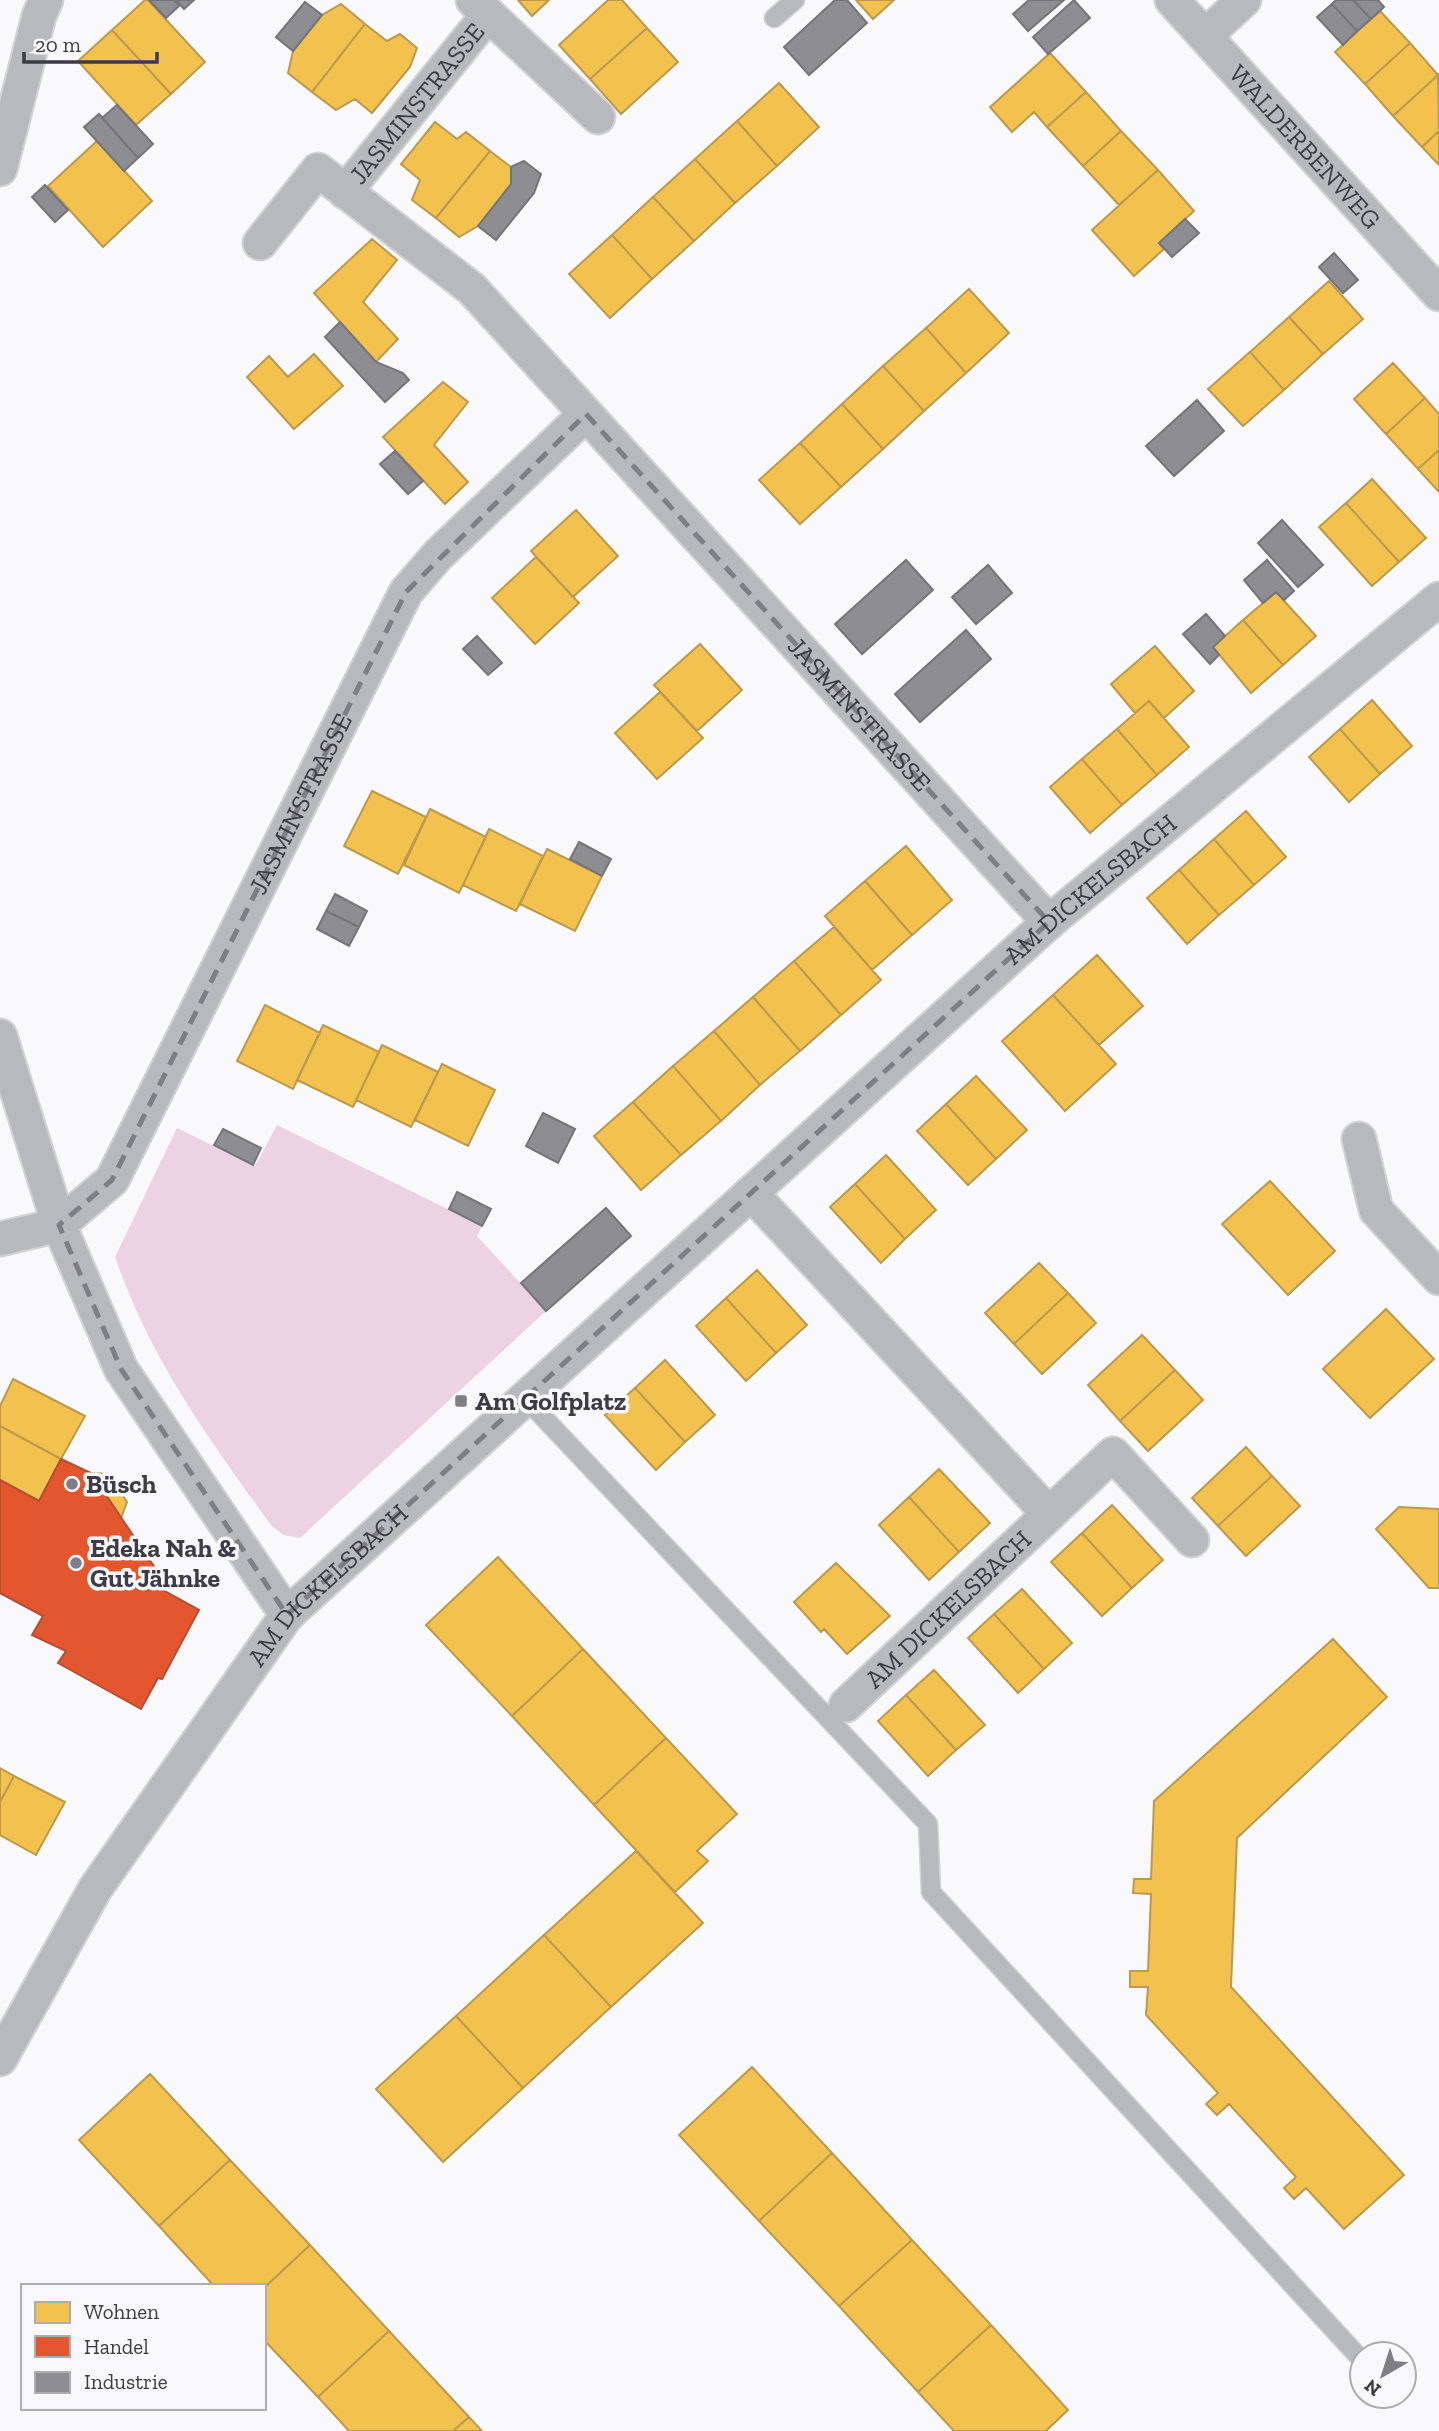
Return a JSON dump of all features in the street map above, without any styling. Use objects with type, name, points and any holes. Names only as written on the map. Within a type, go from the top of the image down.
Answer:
[{"type":"street","points":[[0,169],[38,16],[46,0]]},
{"type":"street","name":"WALDERBENWEG","points":[[1172,0],[1439,294]]},
{"type":"street","points":[[1205,36],[1244,0]]},
{"type":"street","name":"JASMINSTRASSE","points":[[345,192],[480,8],[598,117]]},
{"type":"street","name":"JASMINSTRASSE","points":[[260,243],[318,170],[472,289],[1049,922]]},
{"type":"street","name":"JASMINSTRASSE","points":[[59,1225],[112,1180],[405,592],[438,555],[586,414]]},
{"type":"street","name":"AM DICKELSBACH","points":[[0,2059],[96,1889],[287,1615],[1049,922],[1439,599]]},
{"type":"street","points":[[0,1036],[59,1225],[121,1368],[287,1615]]},
{"type":"street","points":[[1359,1139],[1376,1210],[1439,1278]]},
{"type":"street","name":"AM DICKELSBACH","points":[[751,1193],[1049,1514]]},
{"type":"street","points":[[0,1239],[59,1225]]},
{"type":"street","name":"AM DICKELSBACH","points":[[846,1704],[1113,1454],[1192,1540]]},
{"type":"lane","points":[[775,18],[795,0]]},
{"type":"lane","points":[[525,1398],[928,1824],[931,1892],[1348,2345]]},
{"type":"highlighted area","points":[[586,414],[1049,922],[287,1615],[121,1369],[59,1225],[112,1180],[406,592]]},
{"type":"shaded area","points":[[277,1125],[482,1226],[477,1236],[546,1311],[300,1538],[283,1535],[271,1525],[203,1429],[146,1330],[115,1257],[177,1128],[255,1166]]},
{"type":"building: Wohnen","points":[[148,0],[205,62],[171,94],[112,30]]},
{"type":"building: Wohnen","points":[[518,0],[549,0],[532,16]]},
{"type":"building: Wohnen","points":[[608,0],[622,0],[647,28],[590,79],[559,45]]},
{"type":"building: Wohnen","points":[[856,0],[894,0],[873,19]]},
{"type":"building: Wohnen","points":[[341,4],[365,24],[312,92],[288,73],[293,51],[322,15]]},
{"type":"building: Wohnen","points":[[1380,11],[1410,43],[1365,84],[1335,52]]},
{"type":"building: Wohnen","points":[[365,24],[387,41],[400,34],[417,48],[410,67],[372,113],[355,99],[336,110],[312,92]]},
{"type":"building: Wohnen","points":[[647,28],[678,62],[621,114],[590,79]]},
{"type":"building: Wohnen","points":[[112,30],[171,94],[136,125],[78,61]]},
{"type":"building: Wohnen","points":[[1410,43],[1438,75],[1393,116],[1365,84]]},
{"type":"building: Wohnen","points":[[1050,53],[1086,92],[1047,127],[1034,112],[1012,132],[990,107]]},
{"type":"building: Wohnen","points":[[1438,75],[1439,131],[1422,147],[1393,116]]},
{"type":"building: Wohnen","points":[[779,83],[819,127],[777,166],[737,121]]},
{"type":"building: Wohnen","points":[[1086,92],[1121,131],[1083,166],[1047,127]]},
{"type":"building: Wohnen","points":[[737,121],[777,166],[735,203],[695,159]]},
{"type":"building: Wohnen","points":[[435,122],[457,139],[466,132],[490,151],[436,218],[412,200],[420,180],[401,164]]},
{"type":"building: Wohnen","points":[[1121,131],[1158,170],[1119,205],[1083,166]]},
{"type":"building: Wohnen","points":[[1439,131],[1439,165],[1422,147]]},
{"type":"building: Wohnen","points":[[97,141],[152,201],[103,247],[48,186]]},
{"type":"building: Wohnen","points":[[490,151],[511,167],[511,184],[478,226],[459,237],[436,218]]},
{"type":"building: Wohnen","points":[[695,159],[735,203],[694,241],[653,197]]},
{"type":"building: Wohnen","points":[[1158,170],[1194,211],[1159,243],[1164,249],[1134,276],[1092,230]]},
{"type":"building: Wohnen","points":[[653,197],[694,241],[652,279],[612,235]]},
{"type":"building: Wohnen","points":[[612,235],[652,279],[610,318],[569,274]]},
{"type":"building: Wohnen","points":[[372,239],[397,260],[363,302],[398,339],[376,362],[314,293]]},
{"type":"building: Wohnen","points":[[1329,281],[1363,319],[1323,354],[1289,317]]},
{"type":"building: Wohnen","points":[[969,289],[1009,333],[966,373],[926,328]]},
{"type":"building: Wohnen","points":[[1289,317],[1323,354],[1284,390],[1250,352]]},
{"type":"building: Wohnen","points":[[926,328],[966,373],[924,411],[883,366]]},
{"type":"building: Wohnen","points":[[1250,352],[1284,390],[1243,426],[1208,389]]},
{"type":"building: Wohnen","points":[[314,354],[343,386],[294,429],[247,377],[269,356],[288,377]]},
{"type":"building: Wohnen","points":[[1393,363],[1425,398],[1386,434],[1354,399]]},
{"type":"building: Wohnen","points":[[883,366],[924,411],[883,449],[842,404]]},
{"type":"building: Wohnen","points":[[443,382],[468,402],[434,445],[468,482],[445,504],[383,437]]},
{"type":"building: Wohnen","points":[[1425,398],[1439,414],[1439,450],[1418,469],[1386,434]]},
{"type":"building: Wohnen","points":[[842,404],[883,449],[841,487],[800,443]]},
{"type":"building: Wohnen","points":[[800,443],[841,487],[800,524],[759,480]]},
{"type":"building: Wohnen","points":[[1439,450],[1439,492],[1418,469]]},
{"type":"building: Wohnen","points":[[1372,479],[1426,538],[1399,562],[1346,503]]},
{"type":"building: Wohnen","points":[[1346,503],[1399,562],[1372,586],[1319,527]]},
{"type":"building: Wohnen","points":[[576,510],[618,556],[573,597],[531,551]]},
{"type":"building: Wohnen","points":[[536,557],[579,603],[535,644],[492,598]]},
{"type":"building: Wohnen","points":[[1276,592],[1316,636],[1283,665],[1243,620]]},
{"type":"building: Wohnen","points":[[1243,620],[1283,665],[1251,693],[1213,647]]},
{"type":"building: Wohnen","points":[[700,644],[742,690],[697,731],[654,685]]},
{"type":"building: Wohnen","points":[[1155,646],[1194,691],[1164,718],[1149,701],[1135,713],[1111,684]]},
{"type":"building: Wohnen","points":[[660,692],[703,738],[657,779],[615,733]]},
{"type":"building: Wohnen","points":[[1372,700],[1412,746],[1380,774],[1340,729]]},
{"type":"building: Wohnen","points":[[1149,701],[1189,747],[1157,775],[1117,729]]},
{"type":"building: Wohnen","points":[[1117,729],[1157,775],[1122,805],[1082,759]]},
{"type":"building: Wohnen","points":[[1340,729],[1380,774],[1349,802],[1309,757]]},
{"type":"building: Wohnen","points":[[1082,759],[1122,805],[1090,833],[1050,787]]},
{"type":"building: Wohnen","points":[[372,791],[426,817],[398,874],[344,846]]},
{"type":"building: Wohnen","points":[[430,809],[486,837],[459,893],[404,865]]},
{"type":"building: Wohnen","points":[[1246,811],[1286,857],[1254,885],[1214,839]]},
{"type":"building: Wohnen","points":[[489,829],[543,856],[516,911],[463,885]]},
{"type":"building: Wohnen","points":[[1214,839],[1254,885],[1219,915],[1179,870]]},
{"type":"building: Wohnen","points":[[906,846],[952,900],[912,935],[865,881]]},
{"type":"building: Wohnen","points":[[547,849],[602,876],[575,931],[520,904]]},
{"type":"building: Wohnen","points":[[1179,870],[1219,915],[1187,944],[1147,898]]},
{"type":"building: Wohnen","points":[[865,881],[912,935],[872,970],[825,916]]},
{"type":"building: Wohnen","points":[[834,927],[881,980],[841,1015],[794,961]]},
{"type":"building: Wohnen","points":[[1097,955],[1143,1006],[1099,1045],[1053,995]]},
{"type":"building: Wohnen","points":[[794,961],[841,1015],[800,1051],[753,997]]},
{"type":"building: Wohnen","points":[[1053,995],[1116,1064],[1065,1111],[1002,1041]]},
{"type":"building: Wohnen","points":[[753,997],[800,1051],[760,1085],[714,1031]]},
{"type":"building: Wohnen","points":[[265,1005],[320,1033],[293,1089],[237,1061]]},
{"type":"building: Wohnen","points":[[323,1025],[379,1052],[353,1107],[297,1080]]},
{"type":"building: Wohnen","points":[[714,1031],[760,1085],[721,1121],[673,1066]]},
{"type":"building: Wohnen","points":[[382,1045],[438,1072],[411,1127],[356,1100]]},
{"type":"building: Wohnen","points":[[442,1064],[495,1090],[468,1146],[415,1120]]},
{"type":"building: Wohnen","points":[[673,1066],[721,1121],[681,1155],[633,1102]]},
{"type":"building: Wohnen","points":[[976,1076],[1027,1130],[996,1159],[946,1104]]},
{"type":"building: Wohnen","points":[[633,1102],[681,1155],[641,1190],[594,1136]]},
{"type":"building: Wohnen","points":[[946,1104],[996,1159],[968,1185],[917,1131]]},
{"type":"building: Wohnen","points":[[886,1155],[936,1210],[905,1239],[855,1184]]},
{"type":"building: Wohnen","points":[[1270,1181],[1335,1251],[1288,1295],[1222,1224]]},
{"type":"building: Wohnen","points":[[855,1184],[905,1239],[881,1263],[830,1207]]},
{"type":"building: Wohnen","points":[[1039,1263],[1068,1293],[1014,1344],[985,1313]]},
{"type":"building: Wohnen","points":[[757,1270],[807,1325],[776,1353],[726,1298]]},
{"type":"building: Wohnen","points":[[1068,1293],[1096,1323],[1042,1374],[1014,1344]]},
{"type":"building: Wohnen","points":[[726,1298],[776,1353],[746,1381],[696,1326]]},
{"type":"building: Wohnen","points":[[1386,1309],[1434,1359],[1370,1418],[1323,1369]]},
{"type":"building: Wohnen","points":[[1142,1335],[1175,1370],[1120,1421],[1088,1385]]},
{"type":"building: Wohnen","points":[[665,1360],[715,1415],[685,1442],[635,1388]]},
{"type":"building: Wohnen","points":[[1175,1370],[1203,1400],[1148,1451],[1120,1421]]},
{"type":"building: Wohnen","points":[[13,1379],[85,1416],[61,1459],[0,1426],[0,1406]]},
{"type":"building: Wohnen","points":[[635,1388],[685,1442],[656,1470],[605,1415]]},
{"type":"building: Wohnen","points":[[0,1426],[61,1459],[39,1501],[0,1480]]},
{"type":"building: Wohnen","points":[[1246,1447],[1272,1476],[1218,1526],[1192,1498]]},
{"type":"building: Wohnen","points":[[939,1469],[990,1523],[959,1552],[909,1497]]},
{"type":"building: Wohnen","points":[[91,1473],[108,1474],[127,1502],[121,1518]]},
{"type":"building: Wohnen","points":[[1272,1476],[1300,1506],[1246,1556],[1218,1526]]},
{"type":"building: Wohnen","points":[[909,1497],[959,1552],[929,1580],[879,1525]]},
{"type":"building: Wohnen","points":[[1112,1505],[1163,1560],[1132,1588],[1082,1533]]},
{"type":"building: Wohnen","points":[[1399,1507],[1439,1509],[1439,1588],[1429,1588],[1376,1529]]},
{"type":"building: Wohnen","points":[[1082,1533],[1132,1588],[1102,1616],[1051,1562]]},
{"type":"building: Wohnen","points":[[498,1557],[583,1649],[512,1716],[426,1625]]},
{"type":"building: Wohnen","points":[[836,1563],[890,1616],[847,1654],[824,1629],[821,1632],[794,1602]]},
{"type":"building: Wohnen","points":[[1022,1589],[1072,1643],[1044,1669],[994,1614]]},
{"type":"building: Wohnen","points":[[994,1614],[1044,1669],[1018,1693],[968,1638]]},
{"type":"building: Wohnen","points":[[1333,1639],[1387,1697],[1237,1838],[1231,1987],[1404,2175],[1344,2229],[1306,2188],[1294,2199],[1284,2188],[1296,2177],[1229,2104],[1217,2115],[1206,2104],[1218,2093],[1146,2015],[1148,1987],[1130,1987],[1130,1971],[1148,1971],[1151,1894],[1133,1893],[1134,1879],[1151,1879],[1154,1801]]},
{"type":"building: Wohnen","points":[[583,1649],[666,1738],[594,1805],[512,1716]]},
{"type":"building: Wohnen","points":[[934,1670],[985,1725],[956,1750],[906,1695]]},
{"type":"building: Wohnen","points":[[906,1695],[956,1750],[928,1776],[878,1721]]},
{"type":"building: Wohnen","points":[[666,1738],[737,1814],[697,1851],[708,1861],[675,1892],[594,1805]]},
{"type":"building: Wohnen","points":[[0,1768],[14,1776],[0,1802]]},
{"type":"building: Wohnen","points":[[14,1776],[65,1802],[36,1855],[0,1835],[0,1802]]},
{"type":"building: Wohnen","points":[[636,1851],[703,1923],[611,2007],[544,1935]]},
{"type":"building: Wohnen","points":[[544,1935],[611,2007],[523,2088],[456,2016]]},
{"type":"building: Wohnen","points":[[456,2016],[523,2088],[443,2162],[376,2089]]},
{"type":"building: Wohnen","points":[[752,2067],[832,2153],[759,2221],[679,2135]]},
{"type":"building: Wohnen","points":[[150,2074],[230,2160],[159,2226],[79,2140]]},
{"type":"building: Wohnen","points":[[832,2153],[912,2240],[839,2306],[759,2221]]},
{"type":"building: Wohnen","points":[[230,2160],[310,2245],[266,2286],[266,2284],[212,2284],[159,2226]]},
{"type":"building: Wohnen","points":[[912,2240],[991,2325],[918,2392],[839,2306]]},
{"type":"building: Wohnen","points":[[310,2245],[389,2331],[318,2397],[266,2342],[266,2286]]},
{"type":"building: Wohnen","points":[[991,2325],[1068,2410],[1046,2431],[954,2431],[918,2392]]},
{"type":"building: Wohnen","points":[[389,2331],[469,2417],[453,2431],[349,2431],[318,2397]]},
{"type":"building: Wohnen","points":[[469,2417],[482,2431],[453,2431]]},
{"type":"building: Handel","name":"Edeka Nah & Gut Jähnke","points":[[61,1459],[91,1473],[166,1584],[163,1590],[199,1610],[162,1679],[158,1678],[141,1709],[58,1663],[66,1651],[32,1635],[43,1616],[0,1593],[0,1480],[39,1501]]},
{"type":"building: Industrie","points":[[149,0],[174,0],[179,6],[166,18]]},
{"type":"building: Industrie","points":[[176,0],[194,0],[184,9]]},
{"type":"building: Industrie","points":[[835,0],[847,0],[867,23],[809,75],[784,47]]},
{"type":"building: Industrie","points":[[1029,0],[1064,0],[1028,31],[1013,14]]},
{"type":"building: Industrie","points":[[1074,0],[1090,18],[1048,54],[1033,37]]},
{"type":"building: Industrie","points":[[1336,0],[1353,0],[1371,19],[1357,31],[1332,4]]},
{"type":"building: Industrie","points":[[1353,0],[1378,0],[1384,7],[1371,19]]},
{"type":"building: Industrie","points":[[305,2],[322,15],[293,51],[276,37]]},
{"type":"building: Industrie","points":[[1332,4],[1357,31],[1343,45],[1317,17]]},
{"type":"building: Industrie","points":[[117,105],[153,144],[138,158],[102,118]]},
{"type":"building: Industrie","points":[[99,114],[138,158],[124,171],[84,127]]},
{"type":"building: Industrie","points":[[524,161],[541,174],[534,193],[496,240],[478,226],[511,184],[511,167]]},
{"type":"building: Industrie","points":[[45,185],[68,210],[55,222],[32,197]]},
{"type":"building: Industrie","points":[[1185,219],[1199,233],[1172,257],[1159,243]]},
{"type":"building: Industrie","points":[[1334,253],[1358,280],[1343,293],[1319,267]]},
{"type":"building: Industrie","points":[[340,322],[376,362],[403,373],[409,380],[385,402],[325,337]]},
{"type":"building: Industrie","points":[[1197,400],[1224,431],[1174,476],[1146,446]]},
{"type":"building: Industrie","points":[[395,451],[423,481],[408,494],[380,464]]},
{"type":"building: Industrie","points":[[1282,520],[1323,565],[1298,587],[1258,543]]},
{"type":"building: Industrie","points":[[906,560],[933,590],[862,654],[835,624]]},
{"type":"building: Industrie","points":[[1267,560],[1294,591],[1284,600],[1276,592],[1263,603],[1244,580]]},
{"type":"building: Industrie","points":[[988,565],[1012,593],[976,624],[952,597]]},
{"type":"building: Industrie","points":[[1206,614],[1225,636],[1213,647],[1219,655],[1210,664],[1183,634]]},
{"type":"building: Industrie","points":[[966,630],[991,659],[920,722],[895,694]]},
{"type":"building: Industrie","points":[[477,636],[502,663],[488,675],[463,649]]},
{"type":"building: Industrie","points":[[579,842],[611,859],[602,876],[570,859]]},
{"type":"building: Industrie","points":[[335,894],[367,911],[359,927],[326,911]]},
{"type":"building: Industrie","points":[[326,911],[359,927],[349,946],[317,929]]},
{"type":"building: Industrie","points":[[543,1113],[575,1129],[558,1163],[526,1146]]},
{"type":"building: Industrie","points":[[223,1129],[261,1148],[253,1165],[214,1145]]},
{"type":"building: Industrie","points":[[457,1192],[491,1209],[482,1226],[449,1209]]},
{"type":"building: Industrie","points":[[606,1208],[631,1236],[546,1311],[521,1283]]},
{"type":"place","name":"Am Golfplatz","points":[[461,1401]]},
{"type":"place","name":"Büsch","points":[[72,1484]]},
{"type":"place","name":"Edeka Nah & Gut Jähnke","points":[[76,1563]]}]
